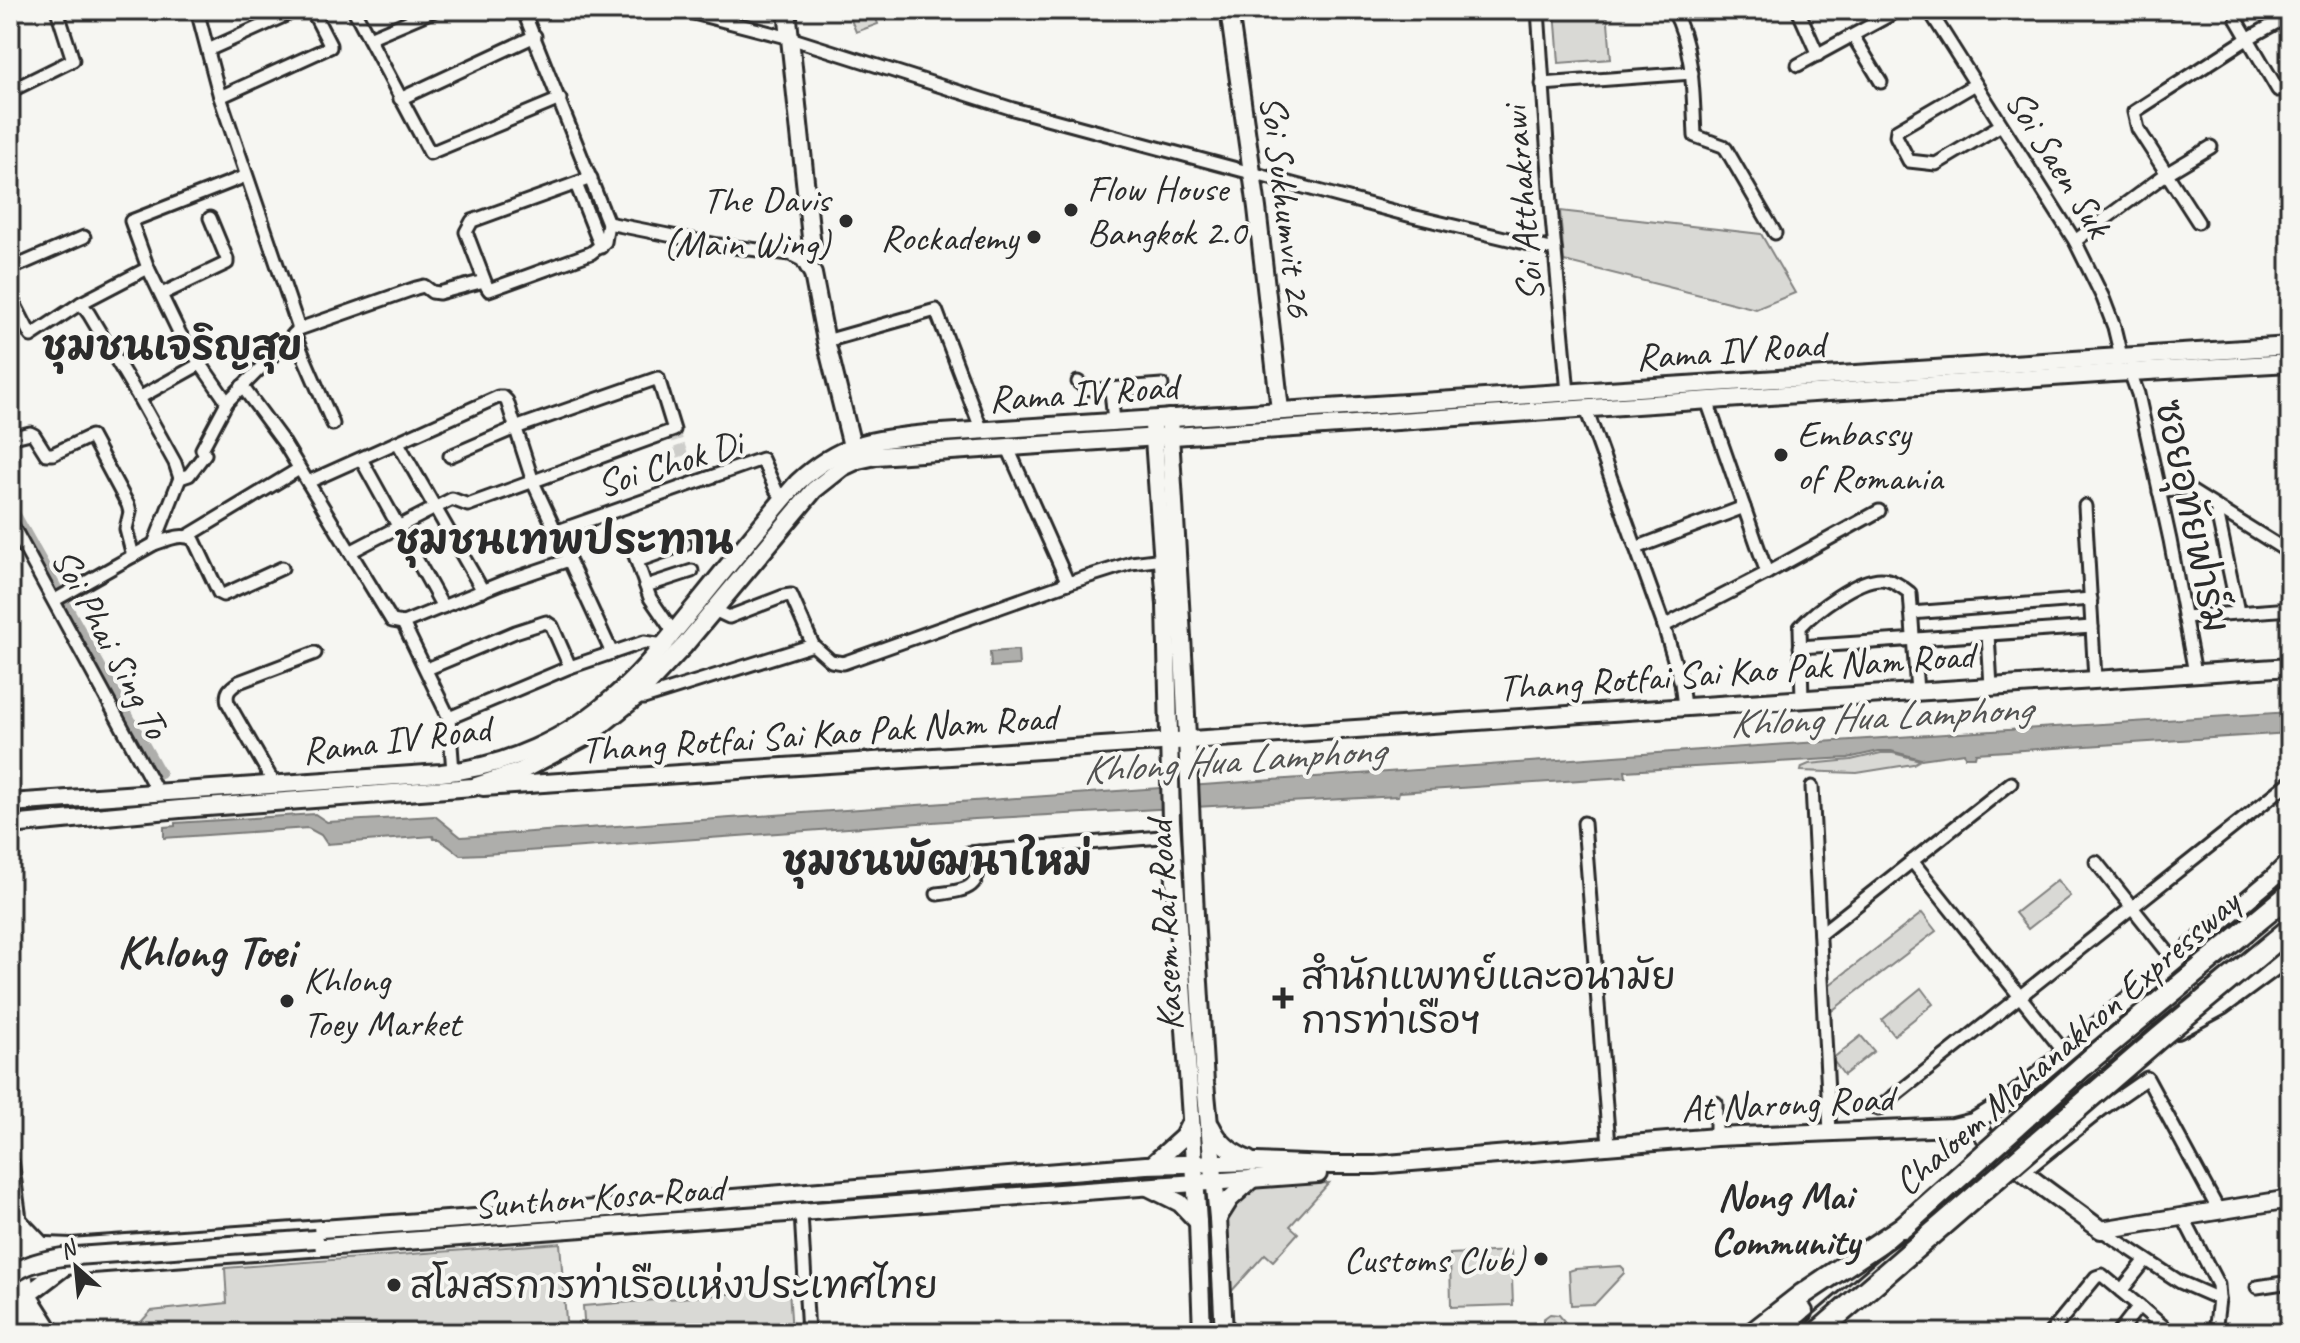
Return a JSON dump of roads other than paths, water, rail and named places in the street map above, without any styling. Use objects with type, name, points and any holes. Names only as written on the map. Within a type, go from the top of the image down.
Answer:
[{"type":"highway","name":"Chaloem Mahanakhon Expressway","points":[[1776,1333],[1903,1227],[2092,1058],[2290,894]]},
{"type":"highway","name":"Chaloem Mahanakhon Expressway","points":[[1817,1333],[2290,929]]},
{"type":"highway","points":[[2160,1037],[2221,1004],[2290,953]]},
{"type":"highway","points":[[1753,1333],[1803,1294],[1903,1227]]},
{"type":"main road","points":[[787,10],[812,247],[806,262],[813,274],[852,446]]},
{"type":"main road","name":"Soi Sukhumvit 26","points":[[1229,10],[1257,208],[1280,410]]},
{"type":"main road","name":"Rama IV Road","points":[[10,825],[473,787],[521,771],[565,749],[614,717],[635,698],[668,665],[814,490],[843,467],[858,460],[897,453],[1162,438],[2121,356],[2290,346]]},
{"type":"main road","name":"Rama IV Road","points":[[10,803],[453,772],[498,763],[540,745],[581,722],[617,695],[669,639],[783,498],[814,467],[852,446],[894,437],[1280,410],[1707,401],[2290,363]]},
{"type":"main road","name":"Kasem Rat Road","points":[[1161,419],[1188,774],[1191,1121],[1202,1333]]},
{"type":"main road","name":"Kasem Rat Road","points":[[1162,438],[1163,559],[1173,604],[1169,743],[1172,828],[1209,1121],[1224,1333]]},
{"type":"main road","name":"Thang Rotfai Sai Kao Pak Nam Road","points":[[473,787],[2290,667]]},
{"type":"main road","name":"At Narong Road","points":[[1194,1162],[1255,1170],[1399,1170],[1691,1146],[1949,1134],[2005,1112],[2290,861]]},
{"type":"main road","name":"At Narong Road","points":[[1196,1183],[1255,1170],[1375,1165],[1716,1137],[1976,1125],[2290,873]]},
{"type":"main road","points":[[1152,1165],[1183,1137],[1191,1121]]},
{"type":"main road","points":[[1209,1121],[1222,1144],[1255,1170],[1218,1218]]},
{"type":"main road","points":[[1976,1125],[2002,1155],[2101,1230],[2290,1199]]},
{"type":"main road","name":"Sunthon Kosa Road","points":[[17,1235],[43,1247],[99,1245],[1194,1162]]},
{"type":"main road","points":[[10,1164],[17,1235],[14,1268],[22,1299],[37,1333]]},
{"type":"main road","name":"Sunthon Kosa Road","points":[[14,1268],[1196,1183]]},
{"type":"main road","points":[[1145,1185],[1172,1198],[1198,1222]]},
{"type":"main road","points":[[14,1268],[62,1257],[401,1232],[462,1219]]},
{"type":"main road","points":[[98,1264],[99,1245]]},
{"type":"main road","points":[[13,1333],[22,1299],[65,1266]]},
{"type":"main road","points":[[10,1287],[52,1333]]},
{"type":"street","points":[[10,91],[73,60],[57,10]]},
{"type":"street","points":[[197,10],[220,97],[297,331],[333,424]]},
{"type":"street","points":[[208,50],[297,10]]},
{"type":"street","points":[[220,97],[330,47],[312,10]]},
{"type":"street","points":[[354,10],[430,153],[560,99]]},
{"type":"street","points":[[523,10],[535,36],[591,178],[608,223],[608,236],[601,247],[591,253],[489,290],[466,232],[472,221],[591,178]]},
{"type":"street","points":[[682,10],[790,38],[1013,109],[1412,216],[1555,250]]},
{"type":"street","name":"Soi Atthakrawi","points":[[1538,10],[1555,250],[1574,404],[1636,548],[1664,626],[1681,683],[1684,706]]},
{"type":"street","points":[[1673,10],[1682,26],[1692,73],[1695,136],[1726,149],[1775,233]]},
{"type":"street","points":[[1798,10],[1818,55]]},
{"type":"street","points":[[1798,65],[1899,10]]},
{"type":"street","name":"Soi Saen Suk","points":[[1929,10],[2075,241],[2103,298],[2121,356]]},
{"type":"street","points":[[369,38],[429,11]]},
{"type":"street","points":[[2198,222],[2138,129],[2134,112],[2290,15]]},
{"type":"street","points":[[2237,20],[2278,90],[2290,83]]},
{"type":"street","points":[[400,99],[535,36]]},
{"type":"street","points":[[1853,36],[1881,82]]},
{"type":"street","points":[[1542,84],[1692,73]]},
{"type":"street","points":[[1974,85],[1897,130],[1896,136],[1909,161],[1936,164],[2001,125]]},
{"type":"street","points":[[2075,241],[2166,174],[2211,147]]},
{"type":"street","points":[[227,402],[180,334],[148,268],[131,221],[246,176]]},
{"type":"street","points":[[576,184],[601,247]]},
{"type":"street","points":[[162,294],[227,263],[210,218]]},
{"type":"street","points":[[608,223],[718,245],[790,254],[806,262]]},
{"type":"street","points":[[10,269],[84,237]]},
{"type":"street","points":[[10,295],[31,336],[81,303],[148,268]]},
{"type":"street","points":[[180,478],[189,475],[205,454],[202,449],[227,402],[297,331],[416,288],[424,286],[439,293],[484,281]]},
{"type":"street","points":[[81,303],[139,398],[180,478],[154,544]]},
{"type":"street","points":[[826,341],[936,310],[982,431]]},
{"type":"street","points":[[139,398],[200,364]]},
{"type":"street","name":"ซอยอุทัยฟาร์ม","points":[[2130,372],[2138,394],[2195,673]]},
{"type":"street","points":[[350,552],[452,499],[468,505],[674,430],[658,378],[515,428],[450,456]]},
{"type":"street","points":[[1078,382],[1091,390],[1162,385]]},
{"type":"street","points":[[242,386],[284,443],[392,621],[403,623],[569,560]]},
{"type":"street","points":[[1111,390],[1114,422]]},
{"type":"street","points":[[308,482],[503,397],[507,401],[533,482],[612,653]]},
{"type":"street","points":[[1707,401],[1767,573]]},
{"type":"street","points":[[10,438],[30,433],[46,454],[53,454],[91,436],[128,505],[130,512],[126,529],[133,556]]},
{"type":"street","points":[[398,443],[483,591]]},
{"type":"street","points":[[1007,446],[1068,583]]},
{"type":"street","points":[[361,459],[443,607]]},
{"type":"street","name":"Soi Chok Di","points":[[555,532],[762,459],[783,498]]},
{"type":"street","points":[[61,597],[154,544],[188,536],[299,469]]},
{"type":"street","points":[[2159,492],[2186,488],[2290,553]]},
{"type":"street","points":[[2085,506],[2095,679]]},
{"type":"street","points":[[1636,548],[1744,507]]},
{"type":"street","points":[[2216,507],[2238,612]]},
{"type":"street","points":[[1664,626],[1879,511]]},
{"type":"street","name":"Soi Phai Sing To","points":[[10,521],[61,597],[158,793]]},
{"type":"street","points":[[188,536],[194,540],[219,593],[223,595],[282,568]]},
{"type":"street","points":[[449,718],[570,667],[644,642],[669,639],[650,598],[629,539]]},
{"type":"street","points":[[637,561],[685,544]]},
{"type":"street","points":[[714,610],[729,617],[791,595],[813,645],[831,661],[843,663],[1068,583],[1131,563],[1163,559]]},
{"type":"street","points":[[646,586],[692,571]]},
{"type":"street","points":[[1802,699],[1800,627],[1824,606],[1868,582],[1881,579],[1899,585],[1910,593],[1917,692]]},
{"type":"street","points":[[1911,613],[2091,599]]},
{"type":"street","points":[[2184,617],[2290,609]]},
{"type":"street","points":[[427,669],[546,622],[552,626],[570,667]]},
{"type":"street","points":[[403,623],[449,718],[453,772]]},
{"type":"street","points":[[1800,647],[2092,627]]},
{"type":"street","points":[[1988,634],[1991,687]]},
{"type":"street","points":[[635,698],[644,698],[813,645]]},
{"type":"street","points":[[275,785],[226,697],[229,689],[239,682],[315,653]]},
{"type":"street","points":[[1878,1109],[2290,782]]},
{"type":"street","points":[[1820,934],[2011,783]]},
{"type":"street","points":[[1812,787],[1830,1132]]},
{"type":"street","points":[[1584,823],[1609,1145]]},
{"type":"street","points":[[937,894],[962,891],[974,883],[980,870],[973,852],[1172,828]]},
{"type":"street","points":[[1912,861],[2065,1053]]},
{"type":"street","points":[[2096,862],[2177,963]]},
{"type":"street","points":[[2025,1171],[2101,1110],[2147,1078],[2219,1211]]},
{"type":"street","points":[[1716,1103],[1716,1137]]},
{"type":"street","points":[[801,1213],[808,1333]]},
{"type":"street","points":[[2183,1217],[2218,1285],[2215,1333]]},
{"type":"street","points":[[2101,1230],[2180,1282],[2219,1299]]},
{"type":"street","points":[[2121,1291],[2146,1260]]},
{"type":"street","points":[[2050,1333],[2098,1276],[2104,1275],[2171,1333]]},
{"type":"street","points":[[2257,1287],[2290,1282]]},
{"type":"street","points":[[2118,1333],[2139,1306]]},
{"type":"waterway","points":[[10,504],[161,774]]},
{"type":"tunnel","points":[[674,430],[692,483]]},
{"type":"railway","points":[[1791,1333],[2224,969],[2290,933]]},
{"type":"place","name":"Flow House Bangkok 2.0","points":[[1071,210]]},
{"type":"place","name":"The Davis (Main Wing)","points":[[846,221]]},
{"type":"place","name":"Rockademy","points":[[1034,237]]},
{"type":"place","name":"Embassy of Romania","points":[[1781,455]]},
{"type":"place","name":"สำนักแพทย์และอนามัย การท่าเรือฯ","points":[[1283,998]]},
{"type":"place","name":"Khlong Toey Market","points":[[287,1001]]},
{"type":"place","name":"Customs Club)","points":[[1541,1259]]},
{"type":"place","name":"สโมสรการท่าเรือแห่งประเทศไทย","points":[[394,1285]]},
{"type":"district","name":"ชุมชนเจริญสุข","points":[[172,345]]},
{"type":"district","name":"ชุมชนเทพประทาน","points":[[564,539]]},
{"type":"district","name":"ชุมชนพัฒนาใหม่","points":[[937,860]]},
{"type":"district","name":"Khlong Toei","points":[[206,951]]},
{"type":"district","name":"Nong Mai Community","points":[[1785,1218]]},
{"type":"water label","name":"Khlong Hua Lamphong","points":[[1880,715]]},
{"type":"water label","name":"Khlong Hua Lamphong","points":[[1233,759]]}]
